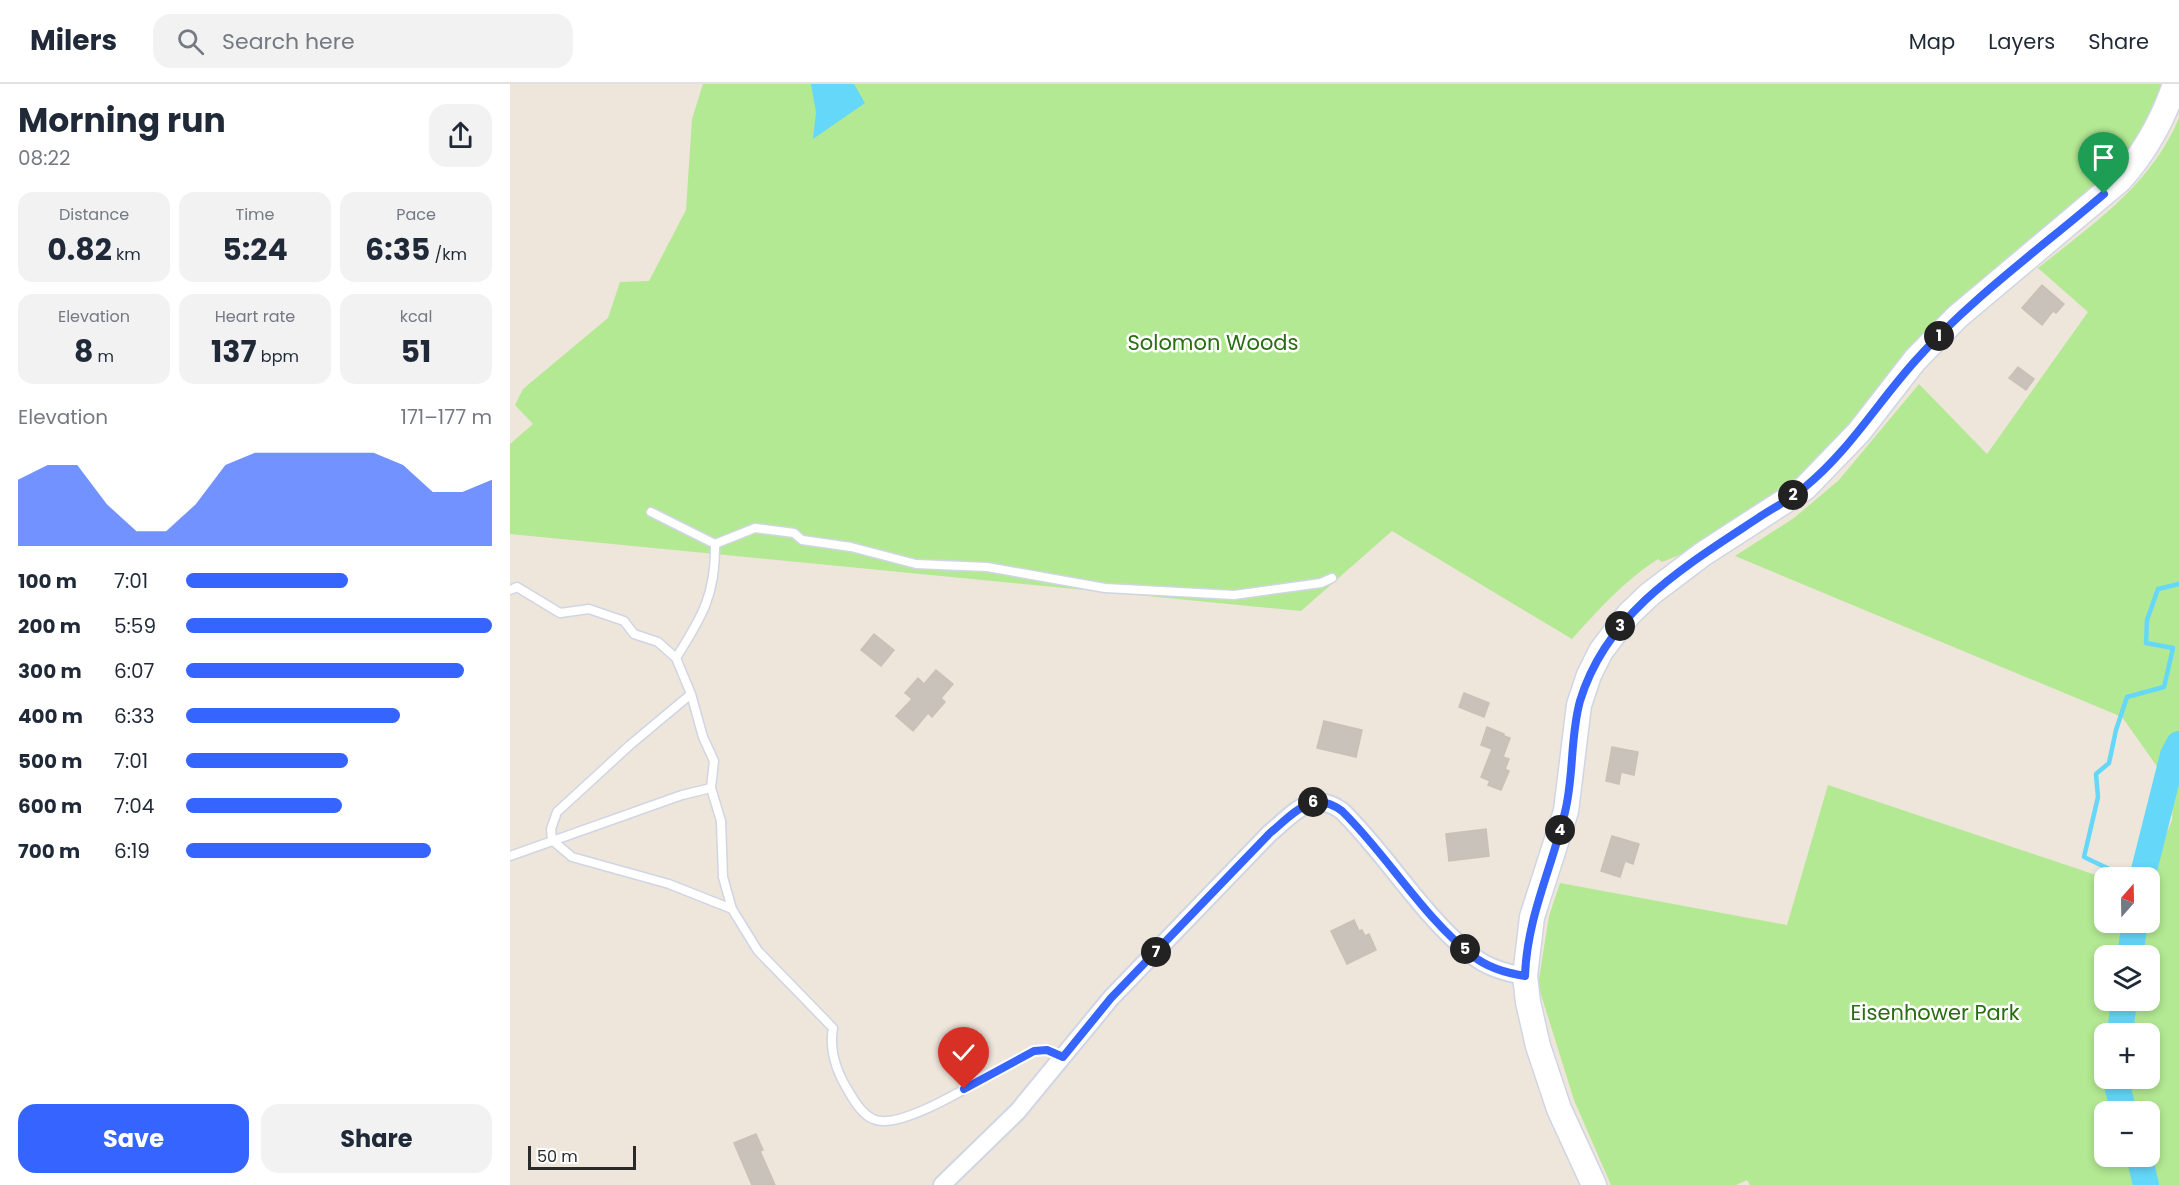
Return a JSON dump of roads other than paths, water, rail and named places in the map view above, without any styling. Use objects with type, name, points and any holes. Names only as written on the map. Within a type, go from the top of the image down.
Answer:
[{"type":"street","points":[[1594,1185],[1559,1109],[1538,1046],[1525,976],[1528,939],[1533,917],[1566,811],[1579,705],[1589,675],[1601,651],[1629,614],[1650,594],[1702,554],[1805,488],[1859,432],[1915,360],[1957,317],[2120,180],[2135,163],[2158,127],[2175,84]]},
{"type":"street","points":[[942,1185],[1018,1111],[1111,998],[1270,833],[1296,811],[1316,801],[1334,805],[1342,811],[1444,928],[1474,957],[1505,972],[1525,976]]},
{"type":"lane","points":[[651,512],[715,544],[755,528],[794,533],[802,540],[850,547],[916,564],[987,567],[1105,588],[1234,595],[1321,584],[1332,578]]},
{"type":"lane","points":[[676,658],[708,604],[714,580],[715,544]]},
{"type":"lane","points":[[510,590],[517,587],[560,613],[589,609],[624,621],[634,634],[658,642],[676,658],[691,694],[703,737],[714,761],[711,788],[721,820],[723,877],[732,909],[741,928],[758,951],[833,1028],[831,1043],[847,1089],[859,1108],[874,1120],[891,1122],[913,1115],[1034,1051],[1047,1050],[1063,1057]]},
{"type":"lane","points":[[691,694],[630,745],[557,812],[551,830],[552,840],[572,857],[669,884],[732,909]]},
{"type":"lane","points":[[510,856],[682,795],[711,788]]},
{"type":"water","points":[[811,84],[854,84],[865,103],[813,139],[816,112]]},
{"type":"waterway","points":[[2105,867],[2084,857],[2098,797],[2096,774],[2109,763],[2116,730],[2127,697],[2164,687],[2173,648],[2146,643],[2147,620],[2158,589],[2179,584]]},
{"type":"waterway","points":[[2145,867],[2173,755],[2179,744]]},
{"type":"waterway","points":[[2132,945],[2133,933]]},
{"type":"waterway","points":[[2121,1023],[2123,1011]]},
{"type":"waterway","points":[[2118,1089],[2121,1101]]},
{"type":"waterway","points":[[2142,1167],[2146,1185]]},
{"type":"park label","name":"Solomon Woods","points":[[1213,343]]},
{"type":"park label","name":"Eisenhower Park","points":[[1935,1013]]}]
